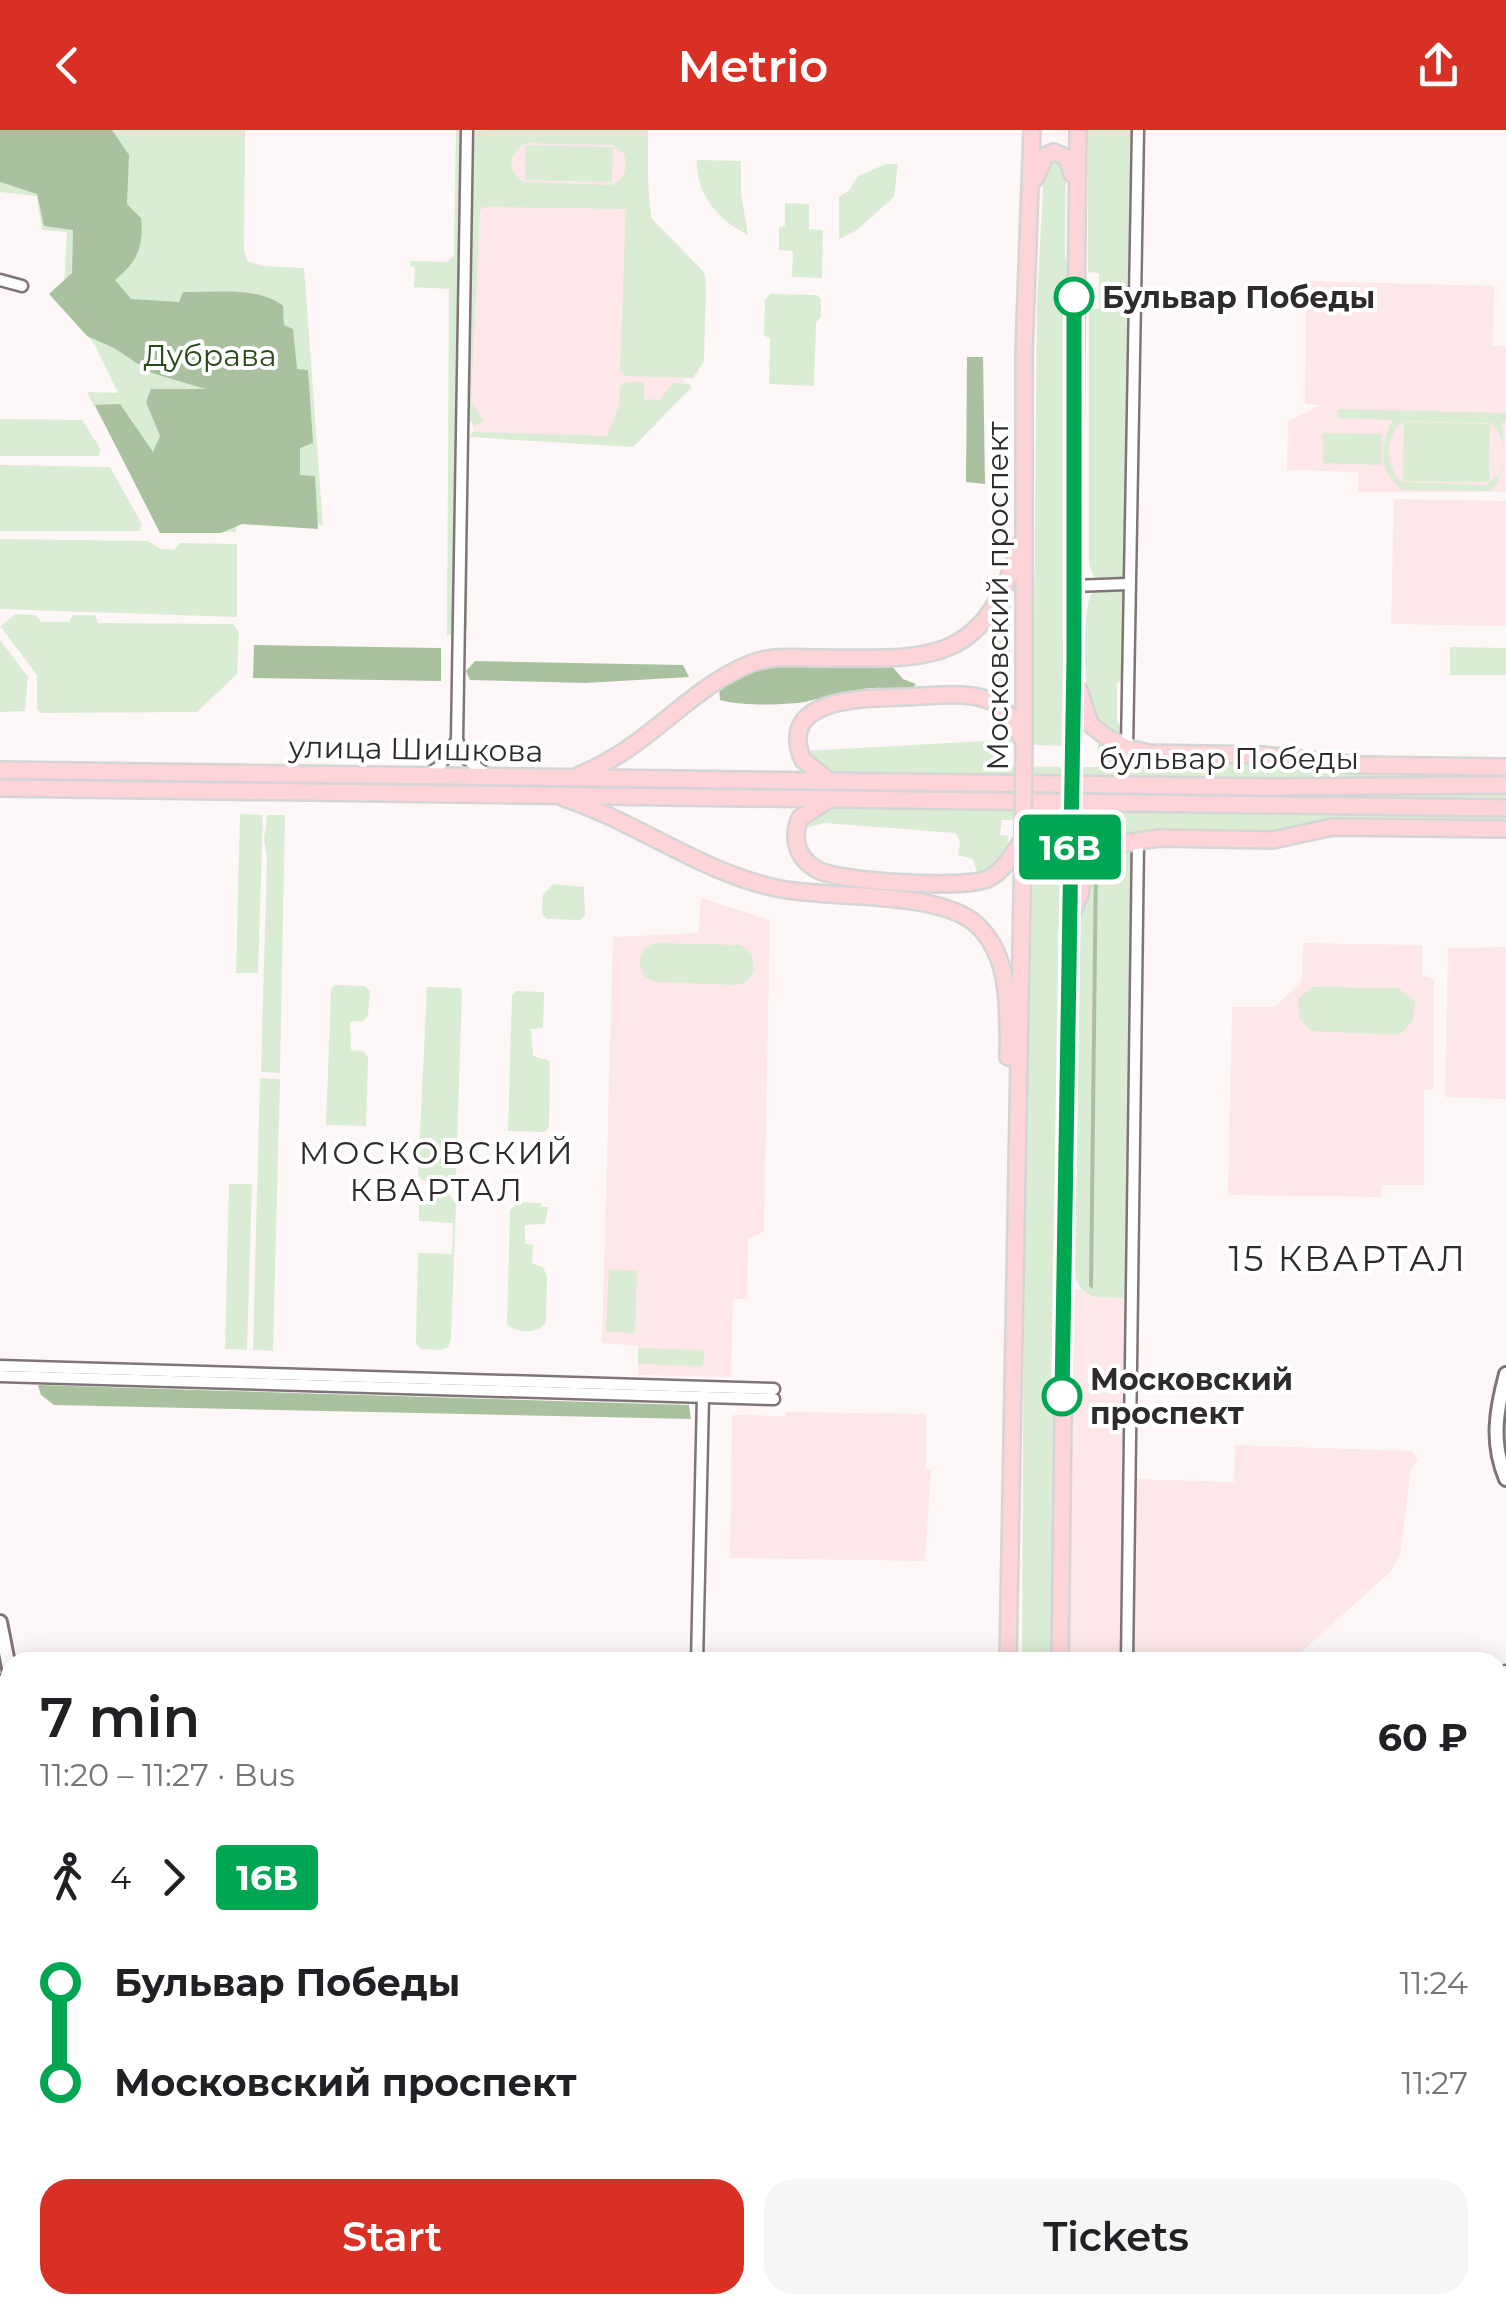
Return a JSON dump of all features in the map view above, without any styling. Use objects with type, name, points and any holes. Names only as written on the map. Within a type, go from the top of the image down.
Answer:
[{"type":"main road","name":"Московский проспект","points":[[1008,1652],[1024,744],[1024,352],[1032,130]]},
{"type":"main road","points":[[1060,1652],[1078,130]]},
{"type":"main road","points":[[1030,190],[1045,156],[1054,152],[1067,158],[1076,192]]},
{"type":"main road","points":[[569,778],[624,754],[713,686],[755,662],[777,658],[902,658],[950,649],[982,624],[998,604],[1025,526]]},
{"type":"main road","points":[[1074,658],[1080,702],[1090,724],[1127,748],[1149,753],[1262,755],[1360,765],[1506,767]]},
{"type":"main road","points":[[1022,839],[998,872],[974,883],[898,882],[820,872],[800,854],[796,842],[800,818],[832,790],[804,760],[800,732],[812,713],[822,706],[846,700],[950,696],[985,699],[1009,714],[1024,744]]},
{"type":"main road","name":"улица Шишкова","points":[[0,770],[550,793],[832,790]]},
{"type":"main road","name":"улица Шишкова","points":[[264,782],[424,776],[569,778],[832,790]]},
{"type":"main road","name":"улица Шишкова","points":[[0,788],[198,781]]},
{"type":"main road","name":"бульвар Победы","points":[[832,790],[1506,785]]},
{"type":"main road","name":"бульвар Победы","points":[[832,790],[1010,800],[1506,808]]},
{"type":"main road","points":[[550,793],[761,884],[794,891],[937,905],[951,908],[975,923],[993,948],[1005,984],[1008,1086],[1016,1140]]},
{"type":"main road","points":[[1068,922],[1080,894],[1087,856],[1104,846],[1159,838],[1272,840],[1332,826],[1506,829]]},
{"type":"street","points":[[467,130],[457,740],[464,757],[491,777]]},
{"type":"street","points":[[1127,748],[1138,130]]},
{"type":"street","points":[[0,280],[22,286]]},
{"type":"street","points":[[1074,586],[1128,584]]},
{"type":"street","points":[[424,776],[439,767],[457,740]]},
{"type":"street","points":[[1127,1652],[1138,841]]},
{"type":"street","points":[[0,1366],[774,1394],[704,1396],[0,1376]]},
{"type":"street","points":[[1506,1374],[1496,1426],[1498,1454],[1506,1479]]},
{"type":"street","points":[[697,1652],[704,1396]]},
{"type":"street","points":[[0,1622],[6,1652]]},
{"type":"shaded area","points":[[648,130],[647,227],[690,272],[684,387],[608,439],[473,436],[473,422],[467,422],[475,131]]},
{"type":"shaded area","points":[[1306,281],[1494,286],[1493,346],[1506,346],[1506,492],[1358,492],[1358,472],[1287,470],[1288,421],[1321,405],[1305,404]]},
{"type":"shaded area","points":[[1394,499],[1506,501],[1506,626],[1391,624]]},
{"type":"shaded area","points":[[701,898],[770,920],[764,1231],[748,1239],[747,1299],[733,1299],[731,1377],[638,1375],[638,1346],[602,1343],[613,937],[698,933]]},
{"type":"shaded area","points":[[1303,943],[1422,945],[1422,975],[1434,979],[1434,1089],[1424,1090],[1424,1185],[1382,1185],[1381,1197],[1228,1195],[1232,1007],[1275,1007],[1302,981]]},
{"type":"shaded area","points":[[1506,947],[1506,1099],[1445,1097],[1448,948]]},
{"type":"shaded area","points":[[1071,1289],[1140,1291],[1136,1479],[1234,1482],[1235,1445],[1411,1451],[1418,1459],[1411,1469],[1400,1556],[1390,1572],[1301,1652],[1066,1652],[1070,1426],[1075,1407]]},
{"type":"shaded area","points":[[786,1412],[926,1414],[926,1469],[931,1470],[925,1561],[730,1558],[732,1415],[785,1416]]},
{"type":"green space","name":"Дубрава","points":[[0,130],[245,130],[247,261],[263,266],[304,268],[323,525],[243,519],[237,521],[236,532],[160,530],[87,392],[118,393],[95,345],[63,306],[67,232],[42,230],[37,196],[0,192]]},
{"type":"green space","name":"Дубрава","points":[[0,130],[112,130],[129,155],[127,204],[141,218],[137,253],[115,280],[131,299],[179,302],[183,292],[235,292],[261,296],[283,306],[284,325],[293,329],[297,369],[308,370],[313,443],[300,448],[300,475],[315,476],[318,529],[242,524],[221,533],[160,533],[95,405],[120,404],[153,452],[160,436],[146,402],[151,389],[206,389],[152,373],[87,336],[49,294],[72,273],[73,230],[44,226],[37,194],[0,182]]},
{"type":"green space","points":[[456,130],[467,130],[460,542],[468,551],[467,626],[458,635],[447,635],[449,289],[414,287],[415,267],[410,266],[410,261],[447,262],[454,256]]},
{"type":"green space","points":[[648,130],[652,219],[704,272],[706,281],[704,362],[693,378],[626,376],[620,371],[626,209],[485,207],[480,210],[471,401],[484,422],[473,426],[467,422],[475,131]],"holes":[[[525,143],[613,145],[624,154],[626,163],[623,176],[612,185],[524,182],[512,168],[512,157]]]},
{"type":"green space","points":[[1088,130],[1135,130],[1123,580],[1095,579],[1089,565],[1089,309],[1099,309],[1099,273],[1088,272]]},
{"type":"green space","points":[[525,145],[613,147],[612,182],[525,180]]},
{"type":"green space","points":[[1054,156],[1066,169],[1065,253],[1069,277],[1063,746],[1033,745],[1037,302],[1044,168]]},
{"type":"green space","points":[[697,160],[741,161],[741,193],[748,235],[711,205],[700,184]]},
{"type":"green space","points":[[886,164],[898,164],[894,197],[857,230],[839,239],[839,197],[858,176]]},
{"type":"green space","points":[[785,203],[809,204],[809,229],[823,230],[822,278],[792,277],[793,251],[779,250]]},
{"type":"green space","points":[[770,294],[817,295],[821,300],[821,317],[816,322],[814,386],[769,384],[770,339],[764,335],[765,300]]},
{"type":"green space","points":[[967,357],[983,357],[985,484],[966,482]]},
{"type":"green space","points":[[625,382],[644,382],[644,399],[659,400],[673,383],[690,384],[691,388],[633,447],[469,437],[473,432],[607,436],[619,406],[620,387]]},
{"type":"green space","points":[[1338,409],[1506,413],[1506,422],[1501,423],[1504,453],[1500,435],[1492,423],[1404,421],[1390,442],[1389,459],[1402,482],[1486,485],[1499,475],[1503,461],[1499,479],[1489,491],[1403,490],[1385,467],[1384,448],[1393,420],[1338,418]]},
{"type":"green space","points":[[0,419],[82,420],[101,450],[98,456],[0,456]]},
{"type":"green space","points":[[1404,422],[1490,424],[1489,482],[1403,481]]},
{"type":"green space","points":[[1323,433],[1382,434],[1381,465],[1323,463]]},
{"type":"green space","points":[[0,465],[110,467],[142,524],[140,531],[0,531]]},
{"type":"green space","points":[[0,539],[148,541],[161,549],[174,550],[180,543],[237,544],[237,617],[0,609]]},
{"type":"green space","points":[[1123,591],[1125,678],[1117,683],[1117,721],[1124,733],[1121,739],[1098,724],[1091,711],[1085,640],[1090,596],[1094,592]]},
{"type":"green space","points":[[1009,604],[1009,705],[995,690],[996,618]]},
{"type":"green space","points":[[16,614],[35,615],[41,622],[69,622],[73,615],[95,615],[98,623],[233,624],[239,632],[237,674],[197,712],[41,713],[37,709],[37,675],[0,626]]},
{"type":"green space","points":[[0,640],[28,677],[25,711],[0,712]]},
{"type":"green space","points":[[254,645],[441,648],[441,681],[253,678]]},
{"type":"green space","points":[[1450,647],[1506,648],[1506,675],[1450,675]]},
{"type":"green space","points":[[475,661],[683,665],[689,677],[585,683],[470,680],[466,671]]},
{"type":"green space","points":[[759,664],[890,664],[903,679],[916,684],[897,692],[863,689],[798,703],[769,705],[720,700],[719,686]]},
{"type":"green space","points":[[1001,714],[1012,733],[1012,745],[1001,745],[1001,766],[1097,767],[1098,738],[1125,756],[1151,759],[1506,772],[1506,779],[844,775],[825,773],[804,751],[1002,740]]},
{"type":"green space","points":[[270,779],[1506,794],[1506,803],[270,785]]},
{"type":"green space","points":[[831,806],[1466,812],[1506,815],[1506,823],[1225,833],[1091,844],[1091,837],[1097,837],[1097,822],[1002,820],[1000,835],[1008,836],[1007,856],[979,877],[973,859],[958,855],[960,842],[956,833],[824,823],[802,829],[812,817]]},
{"type":"green space","points":[[240,814],[263,815],[258,973],[236,973]]},
{"type":"green space","points":[[267,815],[285,815],[280,1073],[261,1072]]},
{"type":"green space","points":[[1138,841],[1130,1298],[1094,1297],[1082,1290],[1076,1280],[1070,1219],[1068,922],[1087,856]]},
{"type":"green space","points":[[1026,843],[1065,844],[1052,1652],[1022,1652]]},
{"type":"green space","points":[[1098,859],[1093,1289],[1089,1286],[1094,864]]},
{"type":"green space","points":[[553,884],[584,887],[585,916],[580,920],[547,919],[542,914],[543,894]]},
{"type":"green space","points":[[654,943],[741,945],[752,955],[754,971],[746,982],[738,985],[656,982],[645,977],[639,963],[643,950]]},
{"type":"green space","points":[[335,985],[365,986],[370,991],[368,1016],[363,1021],[350,1022],[351,1050],[363,1051],[368,1057],[366,1126],[326,1125],[331,989]]},
{"type":"green space","points":[[427,987],[462,991],[456,1177],[448,1183],[429,1183],[418,1174]]},
{"type":"green space","points":[[1312,987],[1398,988],[1415,1002],[1413,1021],[1399,1035],[1311,1031],[1299,1018],[1298,999]]},
{"type":"green space","points":[[516,991],[544,992],[543,1028],[531,1029],[533,1056],[550,1061],[549,1127],[545,1132],[508,1131],[512,996]]},
{"type":"green space","points":[[260,1078],[280,1079],[273,1351],[253,1350]]},
{"type":"green space","points":[[229,1184],[252,1184],[247,1350],[225,1349]]},
{"type":"green space","points":[[425,1193],[448,1193],[456,1204],[451,1340],[448,1347],[440,1350],[421,1349],[416,1344],[418,1253],[452,1254],[453,1223],[419,1221],[419,1201]]},
{"type":"green space","points":[[519,1202],[548,1207],[545,1224],[525,1225],[525,1244],[533,1245],[532,1263],[543,1267],[547,1276],[546,1322],[527,1331],[515,1330],[507,1324],[510,1210]]},
{"type":"green space","points":[[609,1269],[637,1271],[635,1333],[606,1332]]},
{"type":"green space","points":[[638,1348],[704,1350],[703,1366],[638,1364]]},
{"type":"green space","points":[[38,1385],[689,1405],[691,1419],[54,1405],[41,1395]]},
{"type":"bus line","name":"16В","points":[[1062,1396],[1074,658],[1074,297]]},
{"type":"place","name":"Бульвар Победы","points":[[1074,297]]},
{"type":"place","name":"Московский проспект","points":[[1062,1396]]},
{"type":"district","name":"МОСКОВСКИЙ КВАРТАЛ","points":[[437,1170]]},
{"type":"district","name":"15 КВАРТАЛ","points":[[1348,1258]]}]
